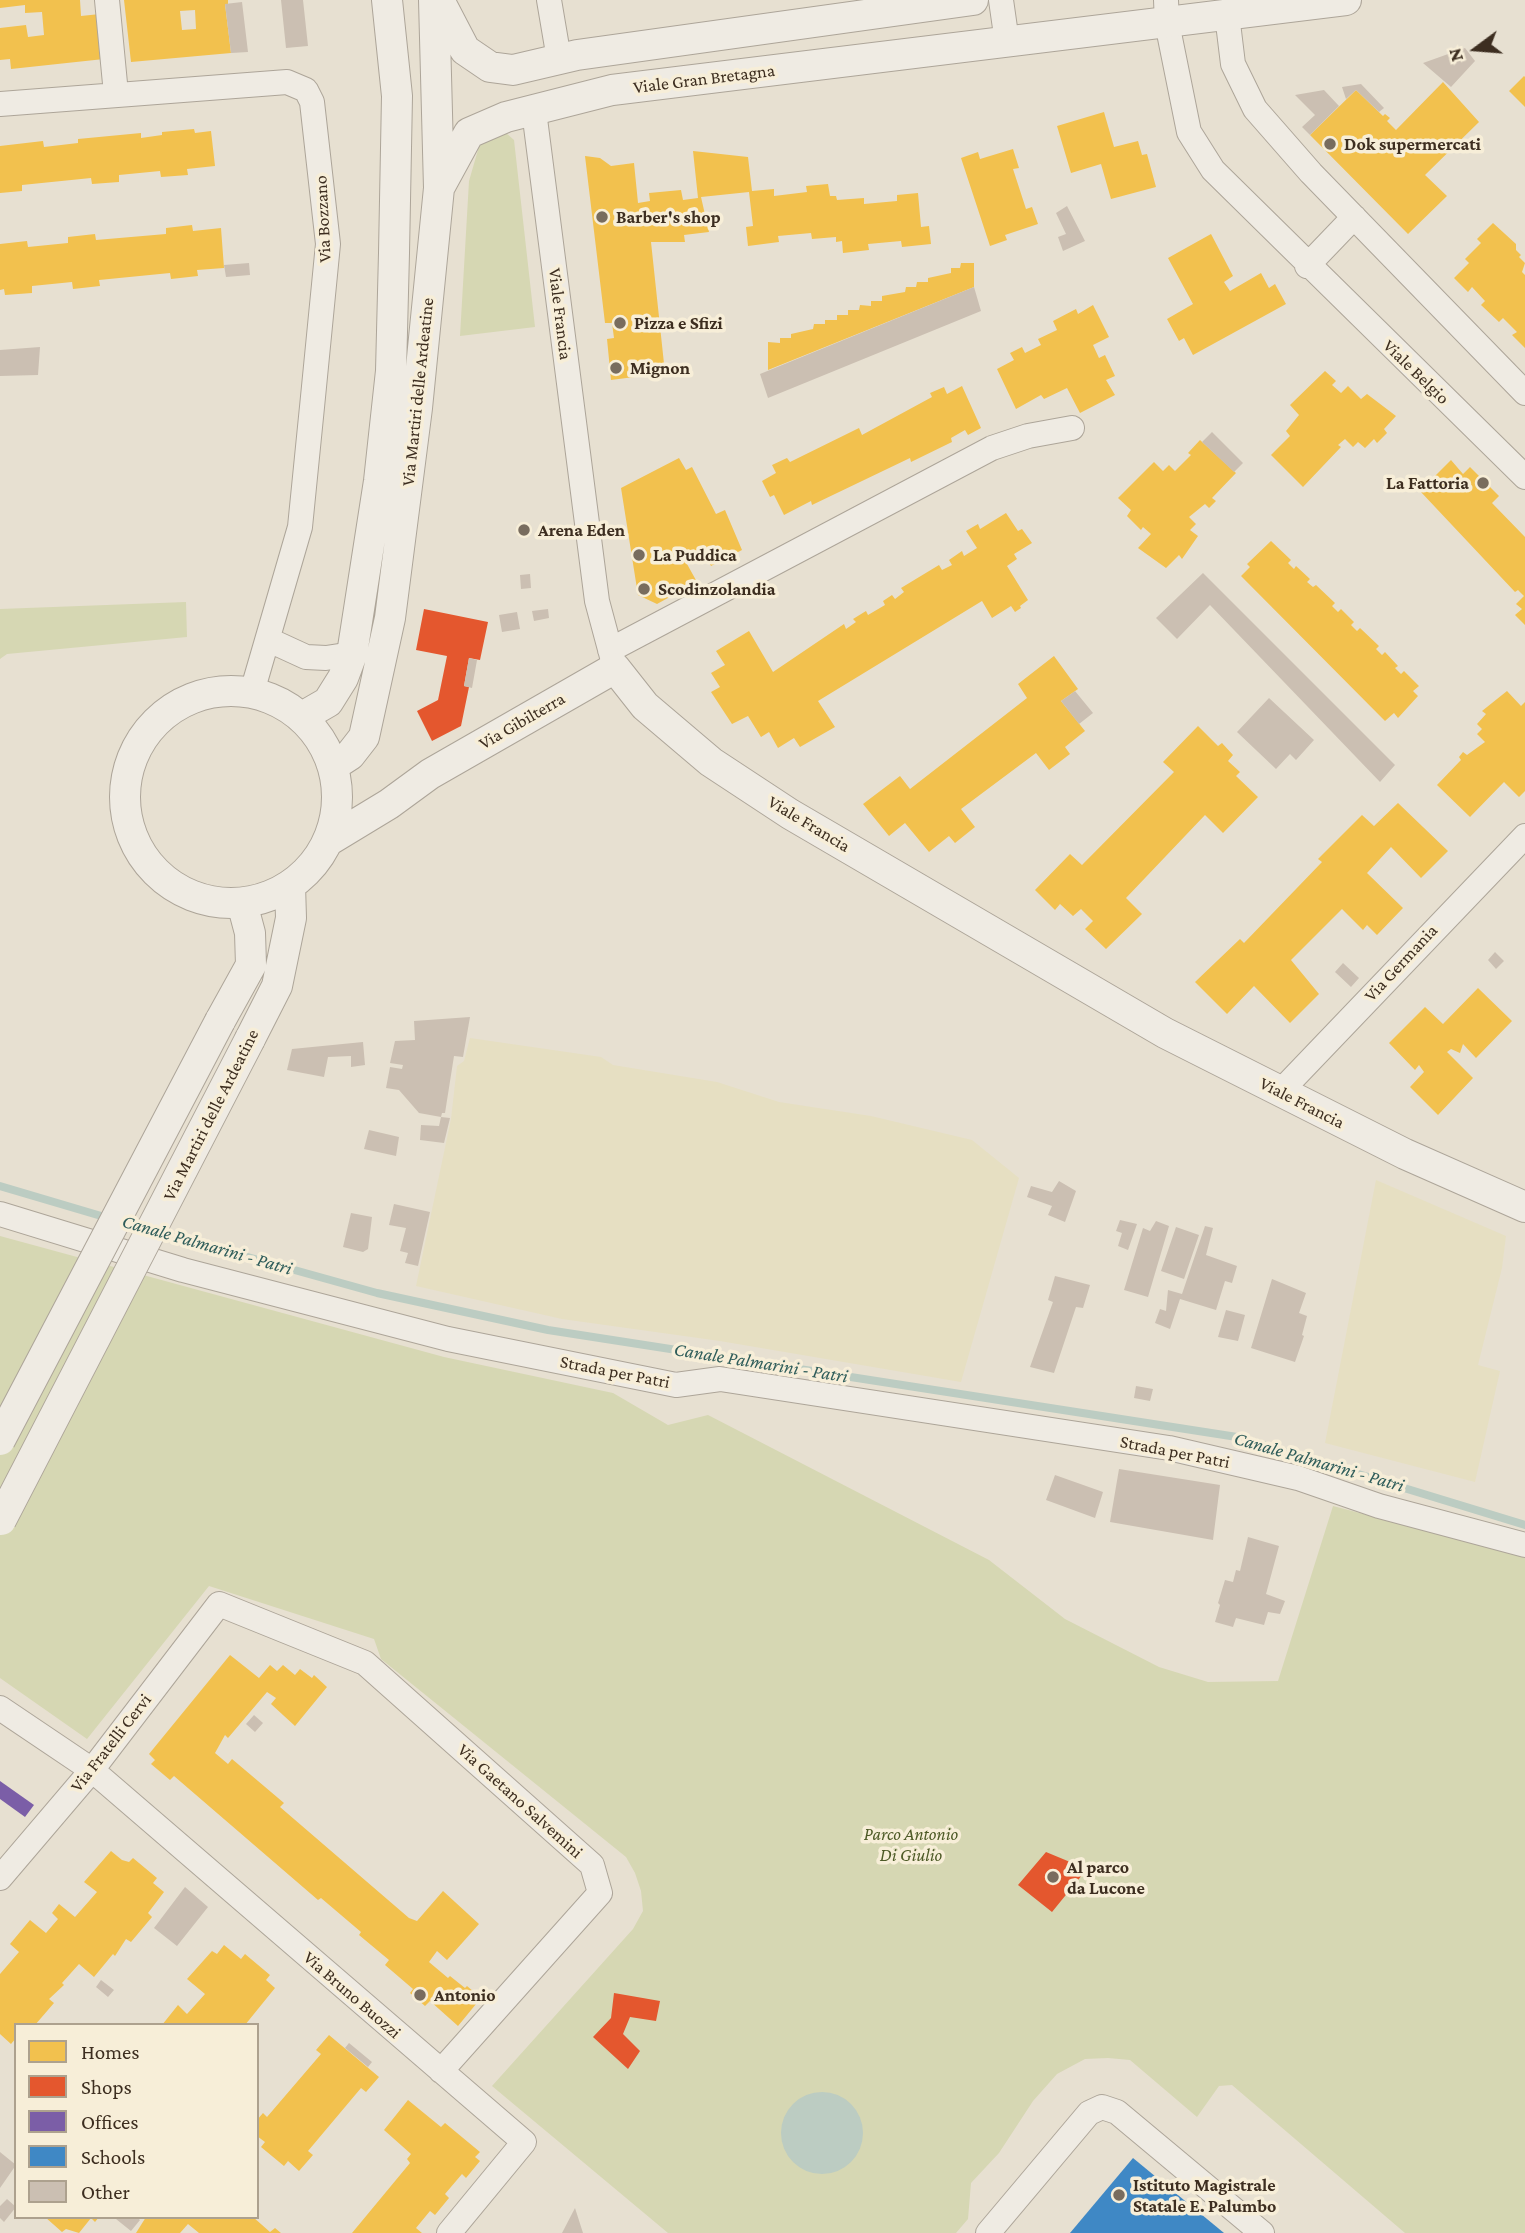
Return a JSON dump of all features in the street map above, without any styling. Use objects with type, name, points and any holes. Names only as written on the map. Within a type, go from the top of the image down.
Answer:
[{"type":"street","points":[[107,0],[116,94]]},
{"type":"street","name":"Via Martiri delle Ardeatine","points":[[302,717],[328,702],[344,678],[352,654],[372,537],[391,371],[397,96],[387,0]]},
{"type":"street","points":[[436,0],[466,50],[490,67],[513,70],[559,59],[973,0]]},
{"type":"street","name":"Via Martiri delle Ardeatine","points":[[335,778],[364,737],[390,618],[417,408],[439,188],[436,0]]},
{"type":"street","points":[[550,0],[559,59]]},
{"type":"street","points":[[1002,0],[1007,42]]},
{"type":"street","name":"Viale Gran Bretagna","points":[[439,188],[469,132],[506,117],[612,90],[1007,42],[1167,11],[1227,15],[1346,0]]},
{"type":"street","name":"Viale Belgio","points":[[1167,11],[1189,132],[1213,170],[1307,266],[1525,477]]},
{"type":"street","points":[[1227,15],[1233,64],[1255,108],[1354,217],[1525,393]]},
{"type":"street","name":"Via Bozzano","points":[[0,104],[287,82],[306,90],[312,102],[328,244],[300,527],[253,692]]},
{"type":"street","name":"Viale Francia","points":[[534,111],[597,601],[612,659],[645,706],[711,762],[790,814],[1165,1033],[1279,1093],[1405,1154],[1525,1207]]},
{"type":"street","points":[[1307,266],[1354,217]]},
{"type":"street","points":[[612,659],[992,448],[1028,436],[1072,428]]},
{"type":"street","points":[[269,640],[306,657],[326,659],[352,654]]},
{"type":"street","name":"Via Gibilterra","points":[[328,841],[612,659]]},
{"type":"street","points":[[219,690],[253,692],[279,702],[302,717],[326,748],[335,778],[336,816],[328,841],[312,866],[290,886],[267,897],[242,903],[209,901],[188,893],[178,889],[152,868],[134,840],[125,808],[127,775],[139,743],[159,717],[187,699],[219,690]]},
{"type":"street","name":"Via Gibilterra","points":[[335,778],[360,797],[381,793],[430,774]]},
{"type":"street","name":"Via Germania","points":[[1279,1093],[1525,836]]},
{"type":"street","name":"Via Martiri delle Ardeatine","points":[[1,1522],[277,986],[291,918],[290,886]]},
{"type":"street","name":"Via Martiri delle Ardeatine","points":[[0,1440],[251,965],[250,933],[242,903]]},
{"type":"street","name":"Strada per Patri","points":[[0,1214],[183,1270],[447,1339],[676,1385],[720,1379],[1168,1448],[1298,1478],[1379,1506],[1525,1545]]},
{"type":"street","name":"Via Fratelli Cervi","points":[[0,1878],[92,1770],[219,1604]]},
{"type":"street","name":"Via Gaetano Salvemini","points":[[219,1604],[365,1663],[592,1865],[600,1893],[441,2071]]},
{"type":"street","name":"Via Bruno Buozzi","points":[[0,1708],[92,1770],[524,2142],[449,2233]]},
{"type":"street","points":[[988,2233],[1089,2113],[1102,2107],[1117,2112],[1262,2233]]},
{"type":"shaded area","points":[[470,1038],[601,1057],[613,1065],[717,1082],[779,1102],[871,1116],[972,1140],[1019,1178],[961,1382],[720,1341],[562,1319],[416,1286],[451,1119],[457,1066],[464,1061]]},
{"type":"shaded area","points":[[1376,1180],[1506,1236],[1502,1268],[1478,1365],[1500,1371],[1475,1482],[1325,1443]]},
{"type":"shaded area","points":[[822,2092],[838,2095],[851,2104],[860,2117],[863,2133],[860,2149],[851,2162],[838,2171],[822,2174],[806,2171],[793,2162],[784,2149],[781,2133],[784,2117],[793,2104],[806,2095]]},
{"type":"green space","points":[[505,132],[514,140],[535,327],[460,336],[469,181],[480,143]]},
{"type":"green space","points":[[186,602],[187,637],[7,654],[0,659],[0,609]]},
{"type":"green space","name":"Parco Antonio Di Giulio","points":[[0,1236],[444,1357],[613,1393],[668,1425],[708,1415],[989,1560],[1065,1619],[1159,1667],[1208,1682],[1278,1681],[1333,1506],[1525,1556],[1525,2233],[1405,2233],[1232,2085],[1219,2086],[1197,2117],[1130,2060],[1108,2058],[1085,2059],[1057,2074],[1033,2101],[999,2153],[971,2183],[968,2219],[956,2233],[668,2233],[492,2086],[633,1929],[643,1911],[641,1891],[635,1873],[626,1857],[381,1659],[374,1639],[209,1586],[87,1739],[0,1678]]},
{"type":"building: Homes","points":[[0,0],[80,0],[81,16],[100,14],[104,59],[11,69],[10,59],[0,60],[0,28],[26,25],[28,37],[44,35],[42,12],[25,13],[25,5],[0,8]]},
{"type":"building: Homes","points":[[124,0],[228,0],[228,4],[225,4],[231,53],[131,62]],"holes":[[[195,10],[196,29],[182,30],[180,11]]]},
{"type":"building: Homes","points":[[1525,77],[1525,107],[1509,91]]},
{"type":"building: Homes","points":[[1443,82],[1479,122],[1425,175],[1447,196],[1408,234],[1310,135],[1356,90],[1383,116],[1385,114],[1390,118],[1387,121],[1396,130]]},
{"type":"building: Homes","points":[[1104,112],[1114,147],[1138,141],[1142,155],[1147,154],[1156,187],[1111,199],[1101,164],[1071,173],[1057,126]]},
{"type":"building: Homes","points":[[194,129],[195,133],[211,131],[215,166],[187,169],[188,175],[161,177],[160,171],[119,175],[119,182],[92,184],[91,178],[22,185],[22,191],[0,193],[0,146],[43,141],[44,147],[78,143],[78,139],[141,133],[141,138],[162,135],[162,132]]},
{"type":"building: Homes","points":[[1013,149],[1019,168],[1013,169],[1026,209],[1032,207],[1038,224],[1005,235],[1007,240],[990,246],[961,158],[978,152],[980,159]]},
{"type":"building: Homes","points":[[693,151],[748,157],[752,191],[774,189],[774,196],[807,192],[806,186],[828,184],[830,196],[836,196],[837,200],[864,198],[864,204],[897,201],[897,195],[918,193],[921,227],[929,226],[931,244],[902,247],[901,241],[868,244],[869,250],[843,253],[842,241],[836,242],[836,237],[812,239],[811,233],[778,236],[779,242],[748,246],[746,227],[753,226],[749,192],[701,197],[709,232],[684,235],[685,242],[651,242],[665,373],[611,380],[607,339],[614,338],[612,323],[605,323],[585,156],[600,158],[611,166],[634,163],[638,203],[650,201],[649,193],[681,190],[683,200],[698,198]]},
{"type":"building: Homes","points":[[1493,223],[1516,244],[1516,250],[1521,255],[1519,257],[1525,263],[1522,272],[1525,275],[1525,348],[1512,335],[1517,332],[1503,318],[1499,322],[1481,305],[1485,301],[1472,287],[1468,292],[1454,278],[1469,263],[1465,259],[1481,243],[1477,239]]},
{"type":"building: Homes","points":[[192,225],[193,231],[221,228],[224,268],[197,270],[198,276],[171,279],[170,273],[99,280],[100,286],[73,289],[72,282],[32,286],[32,293],[5,295],[4,289],[0,290],[0,244],[27,241],[28,247],[68,243],[68,237],[95,234],[96,240],[166,234],[166,228]]},
{"type":"building: Homes","points":[[1211,234],[1233,276],[1224,282],[1230,291],[1261,273],[1269,288],[1275,284],[1286,304],[1193,355],[1184,338],[1179,341],[1167,319],[1193,304],[1168,258]]},
{"type":"building: Homes","points":[[961,263],[974,263],[974,287],[768,370],[768,342],[780,343],[780,338],[791,338],[791,334],[813,329],[814,324],[837,320],[837,315],[848,315],[848,310],[859,310],[860,305],[871,306],[871,301],[882,301],[882,296],[905,292],[906,287],[916,287],[917,282],[928,282],[928,278],[951,273],[951,268],[960,268]]},
{"type":"building: Homes","points":[[1093,305],[1109,337],[1093,345],[1099,358],[1105,355],[1115,376],[1106,380],[1115,395],[1080,413],[1067,388],[1044,399],[1041,395],[1016,409],[997,369],[1014,360],[1010,353],[1022,347],[1025,353],[1041,345],[1038,339],[1057,330],[1053,321],[1076,309],[1078,314]]},
{"type":"building: Homes","points":[[1325,371],[1336,381],[1332,385],[1341,393],[1348,386],[1361,399],[1367,394],[1396,416],[1384,429],[1387,433],[1377,443],[1374,439],[1365,448],[1358,442],[1353,447],[1345,439],[1338,445],[1341,447],[1303,487],[1271,455],[1290,436],[1286,431],[1299,415],[1290,405]]},
{"type":"building: Homes","points":[[962,386],[981,428],[968,435],[965,430],[951,438],[952,442],[911,462],[910,458],[812,505],[811,501],[784,515],[774,495],[770,497],[762,481],[776,473],[772,465],[787,458],[790,462],[859,428],[862,435],[932,397],[930,393],[944,387],[947,394]]},
{"type":"building: Homes","points":[[1200,440],[1236,473],[1212,498],[1216,501],[1209,508],[1205,504],[1189,517],[1196,524],[1190,530],[1198,536],[1182,559],[1179,555],[1166,568],[1138,548],[1151,534],[1143,527],[1141,530],[1127,516],[1131,510],[1118,498],[1154,462],[1163,471],[1169,465],[1175,471],[1191,455],[1188,453]]},
{"type":"building: Homes","points":[[679,458],[686,470],[692,467],[716,514],[725,510],[742,550],[711,566],[705,554],[687,564],[697,582],[657,604],[638,595],[621,488]]},
{"type":"building: Homes","points":[[1451,460],[1463,474],[1470,467],[1499,496],[1492,503],[1525,537],[1525,625],[1515,615],[1522,609],[1516,604],[1524,596],[1518,590],[1515,592],[1420,491]]},
{"type":"building: Homes","points":[[1006,513],[1018,531],[1022,529],[1032,543],[1014,554],[1017,559],[1007,566],[1028,600],[1021,608],[1015,612],[1011,606],[992,618],[982,601],[818,701],[835,727],[800,747],[794,738],[778,748],[769,732],[761,737],[748,716],[732,724],[711,692],[720,687],[711,673],[725,665],[716,651],[749,631],[773,672],[844,624],[846,629],[856,622],[853,619],[866,611],[868,615],[885,605],[883,601],[892,595],[895,599],[904,592],[901,588],[939,565],[942,570],[952,565],[949,560],[962,551],[964,556],[977,548],[966,531],[978,524],[980,529]]},
{"type":"building: Homes","points":[[1271,541],[1291,560],[1288,563],[1294,569],[1296,566],[1310,579],[1307,582],[1313,587],[1316,585],[1335,603],[1332,606],[1338,612],[1341,609],[1354,622],[1351,625],[1357,631],[1360,628],[1379,646],[1376,649],[1382,655],[1385,652],[1398,666],[1395,668],[1401,674],[1404,671],[1419,686],[1413,691],[1418,696],[1398,718],[1394,713],[1385,721],[1241,576],[1250,567],[1247,564]]},
{"type":"building: Homes","points":[[1054,656],[1078,689],[1061,701],[1085,731],[1065,747],[1070,754],[1049,770],[1036,753],[961,809],[975,827],[955,843],[949,836],[929,852],[905,823],[889,836],[863,804],[900,776],[910,789],[1027,698],[1018,684]]},
{"type":"building: Homes","points":[[1507,691],[1521,706],[1525,702],[1525,791],[1519,797],[1504,782],[1470,817],[1437,785],[1461,760],[1459,757],[1463,752],[1467,755],[1485,742],[1477,734],[1482,729],[1477,724],[1486,714],[1482,711]]},
{"type":"building: Homes","points":[[1198,726],[1218,746],[1222,743],[1233,755],[1228,761],[1240,772],[1236,776],[1258,797],[1223,833],[1205,815],[1126,898],[1142,914],[1106,949],[1085,929],[1093,921],[1081,909],[1073,916],[1060,904],[1055,910],[1035,890],[1070,854],[1082,865],[1174,772],[1163,762]]},
{"type":"building: Homes","points":[[1398,803],[1448,851],[1421,878],[1391,847],[1367,873],[1403,908],[1377,935],[1367,925],[1363,930],[1342,909],[1291,960],[1319,994],[1290,1023],[1254,986],[1227,1014],[1195,982],[1240,939],[1244,943],[1322,862],[1318,859],[1362,815],[1374,826]]},
{"type":"building: Homes","points":[[1478,988],[1512,1021],[1476,1058],[1463,1044],[1460,1053],[1451,1049],[1447,1052],[1473,1078],[1438,1115],[1410,1087],[1424,1072],[1419,1065],[1415,1070],[1389,1043],[1425,1007],[1443,1024]]},
{"type":"building: Homes","points":[[230,1655],[259,1678],[270,1665],[277,1671],[283,1665],[295,1675],[300,1669],[312,1678],[314,1675],[327,1687],[295,1726],[271,1704],[276,1698],[267,1692],[228,1738],[225,1735],[215,1753],[228,1764],[232,1759],[284,1803],[280,1807],[409,1918],[417,1921],[443,1891],[479,1924],[447,1960],[437,1951],[429,1962],[448,1978],[450,1976],[465,1988],[467,1986],[481,1998],[458,2026],[430,2001],[425,2006],[410,1993],[413,1989],[385,1965],[389,1960],[359,1935],[361,1932],[321,1898],[318,1900],[174,1776],[170,1780],[151,1764],[155,1760],[149,1754]]},
{"type":"building: Homes","points":[[111,1851],[122,1860],[129,1862],[133,1858],[157,1878],[153,1883],[164,1892],[148,1913],[152,1917],[131,1942],[126,1939],[115,1956],[113,1954],[94,1977],[79,1964],[62,1983],[64,1985],[49,1999],[54,2003],[37,2023],[14,2023],[14,2040],[11,2044],[0,2034],[0,1974],[19,1952],[10,1944],[30,1920],[46,1933],[58,1919],[52,1913],[59,1904],[75,1917],[97,1892],[84,1882]]},
{"type":"building: Homes","points":[[224,1945],[241,1959],[245,1954],[270,1975],[266,1980],[275,1988],[247,2023],[164,2023],[178,2005],[187,2014],[205,1994],[187,1979],[212,1951],[217,1954]]},
{"type":"building: Homes","points":[[329,2035],[379,2077],[366,2092],[361,2088],[308,2151],[313,2155],[299,2171],[288,2161],[284,2166],[261,2147],[265,2142],[259,2138],[259,2118],[263,2113],[267,2117],[321,2054],[316,2050]]},
{"type":"building: Homes","points":[[408,2100],[441,2127],[445,2123],[480,2152],[475,2157],[480,2161],[466,2178],[462,2174],[445,2194],[449,2198],[435,2215],[430,2211],[416,2228],[422,2233],[352,2233],[410,2163],[407,2159],[411,2154],[384,2130]]},
{"type":"building: Homes","points":[[47,2219],[90,2219],[79,2233],[66,2229],[62,2232]]},
{"type":"building: Homes","points":[[145,2219],[255,2219],[270,2232],[275,2228],[281,2233],[199,2233],[188,2224],[180,2233],[136,2233]]},
{"type":"building: Shops","points":[[424,609],[488,622],[480,660],[469,658],[464,686],[469,687],[461,726],[432,741],[417,711],[438,700],[447,656],[416,650]]},
{"type":"building: Shops","name":"Al parco da Lucone","points":[[1046,1852],[1087,1869],[1052,1912],[1018,1885]]},
{"type":"building: Shops","points":[[614,1993],[660,2001],[656,2021],[630,2017],[623,2034],[640,2051],[628,2069],[593,2037],[611,2018]]},
{"type":"building: Offices","points":[[0,1781],[34,1805],[25,1817],[0,1799]]},
{"type":"building: Schools","name":"Istituto Magistrale Statale E. Palumbo","points":[[1133,2158],[1224,2233],[1070,2233]]},
{"type":"building: Other","points":[[281,0],[303,0],[308,46],[286,48]]},
{"type":"building: Other","points":[[242,2],[248,52],[231,53],[225,4]]},
{"type":"building: Other","points":[[1465,48],[1475,61],[1451,87],[1423,63]]},
{"type":"building: Other","points":[[1361,84],[1384,108],[1379,112],[1356,90],[1346,99],[1342,87]]},
{"type":"building: Other","points":[[1324,90],[1339,106],[1310,135],[1302,127],[1315,115],[1295,95]]},
{"type":"building: Other","points":[[1067,206],[1085,241],[1063,251],[1058,237],[1066,234],[1056,213]]},
{"type":"building: Other","points":[[249,263],[250,275],[226,277],[224,265]]},
{"type":"building: Other","points":[[974,287],[981,311],[768,398],[760,374]]},
{"type":"building: Other","points":[[40,347],[38,375],[0,376],[0,350]]},
{"type":"building: Other","points":[[1212,432],[1243,463],[1234,472],[1202,442]]},
{"type":"building: Other","points":[[1203,573],[1395,765],[1380,782],[1210,605],[1177,639],[1156,618]]},
{"type":"building: Other","points":[[530,574],[531,588],[521,589],[520,575]]},
{"type":"building: Other","points":[[548,609],[549,618],[534,621],[532,611]]},
{"type":"building: Other","points":[[517,612],[520,629],[502,632],[499,615]]},
{"type":"building: Other","points":[[469,658],[477,660],[472,688],[464,686]]},
{"type":"building: Other","points":[[1075,691],[1093,713],[1079,724],[1061,701]]},
{"type":"building: Other","points":[[1269,698],[1314,740],[1296,760],[1290,754],[1276,769],[1237,732]]},
{"type":"building: Other","points":[[1495,952],[1504,961],[1496,969],[1488,960]]},
{"type":"building: Other","points":[[1343,963],[1359,978],[1351,987],[1335,972]]},
{"type":"building: Other","points":[[470,1017],[463,1057],[454,1056],[445,1113],[442,1113],[441,1117],[419,1113],[399,1090],[386,1088],[390,1067],[402,1069],[403,1065],[390,1063],[395,1041],[415,1040],[414,1021]]},
{"type":"building: Other","points":[[363,1042],[365,1065],[351,1067],[351,1056],[328,1057],[324,1077],[287,1070],[292,1049]]},
{"type":"building: Other","points":[[441,1117],[450,1118],[444,1143],[420,1140],[421,1125],[439,1126]]},
{"type":"building: Other","points":[[369,1130],[399,1137],[396,1156],[364,1149]]},
{"type":"building: Other","points":[[1059,1181],[1076,1191],[1065,1222],[1048,1215],[1052,1206],[1027,1197],[1031,1186],[1052,1192]]},
{"type":"building: Other","points":[[394,1204],[430,1212],[418,1266],[405,1263],[408,1253],[400,1251],[406,1228],[389,1225]]},
{"type":"building: Other","points":[[351,1213],[372,1217],[368,1249],[363,1252],[343,1247]]},
{"type":"building: Other","points":[[1120,1220],[1137,1224],[1128,1250],[1118,1246],[1122,1233],[1116,1231]]},
{"type":"building: Other","points":[[1156,1221],[1169,1226],[1148,1297],[1124,1290],[1143,1228],[1150,1231]]},
{"type":"building: Other","points":[[1205,1226],[1213,1228],[1206,1255],[1237,1266],[1232,1283],[1225,1281],[1216,1310],[1180,1299],[1170,1329],[1155,1323],[1160,1309],[1166,1311],[1168,1290],[1182,1294]]},
{"type":"building: Other","points":[[1176,1227],[1199,1235],[1184,1279],[1161,1271]]},
{"type":"building: Other","points":[[1055,1276],[1090,1285],[1083,1308],[1076,1307],[1054,1373],[1030,1367],[1053,1302],[1048,1300]]},
{"type":"building: Other","points":[[1272,1279],[1306,1293],[1299,1313],[1307,1316],[1302,1335],[1304,1336],[1295,1362],[1251,1348]]},
{"type":"building: Other","points":[[1226,1310],[1245,1315],[1238,1341],[1218,1337]]},
{"type":"building: Other","points":[[1136,1386],[1153,1389],[1150,1401],[1134,1398]]},
{"type":"building: Other","points":[[1119,1469],[1220,1485],[1213,1540],[1110,1522]]},
{"type":"building: Other","points":[[1055,1475],[1103,1492],[1095,1518],[1046,1500]]},
{"type":"building: Other","points":[[1248,1537],[1279,1546],[1266,1594],[1285,1601],[1280,1614],[1268,1612],[1264,1625],[1236,1618],[1233,1627],[1215,1622],[1220,1605],[1218,1603],[1225,1580],[1233,1582],[1236,1570],[1240,1571]]},
{"type":"building: Other","points":[[254,1715],[263,1723],[255,1732],[246,1724]]},
{"type":"building: Other","points":[[185,1887],[208,1907],[177,1946],[154,1928]]},
{"type":"building: Other","points":[[101,1980],[114,1990],[108,1997],[96,1987]]},
{"type":"building: Other","points":[[349,2043],[372,2062],[368,2067],[345,2048]]},
{"type":"building: Other","points":[[0,2152],[14,2163],[14,2168],[0,2188]]},
{"type":"building: Other","points":[[7,2199],[14,2205],[14,2210],[4,2222],[0,2218],[0,2206]]},
{"type":"building: Other","points":[[575,2208],[583,2233],[562,2233]]},
{"type":"building: Other","points":[[116,2219],[139,2219],[131,2231]]},
{"type":"waterway","name":"Canale Palmarini - Patri","points":[[0,1186],[108,1218]]},
{"type":"waterway","name":"Canale Palmarini - Patri","points":[[158,1232],[377,1293],[548,1330],[1237,1437],[1525,1525]]},
{"type":"place","name":"Dok supermercati","points":[[1330,144]]},
{"type":"place","name":"Barber's shop","points":[[602,217]]},
{"type":"place","name":"Pizza e Sfizi","points":[[620,323]]},
{"type":"place","name":"Mignon","points":[[616,368]]},
{"type":"place","name":"La Fattoria","points":[[1483,483]]},
{"type":"place","name":"Arena Eden","points":[[524,530]]},
{"type":"place","name":"La Puddica","points":[[639,555]]},
{"type":"place","name":"Scodinzolandia","points":[[644,589]]},
{"type":"place","name":"Al parco da Lucone","points":[[1053,1877]]},
{"type":"place","name":"Antonio","points":[[420,1995]]},
{"type":"place","name":"Istituto Magistrale Statale E. Palumbo","points":[[1119,2195]]}]
